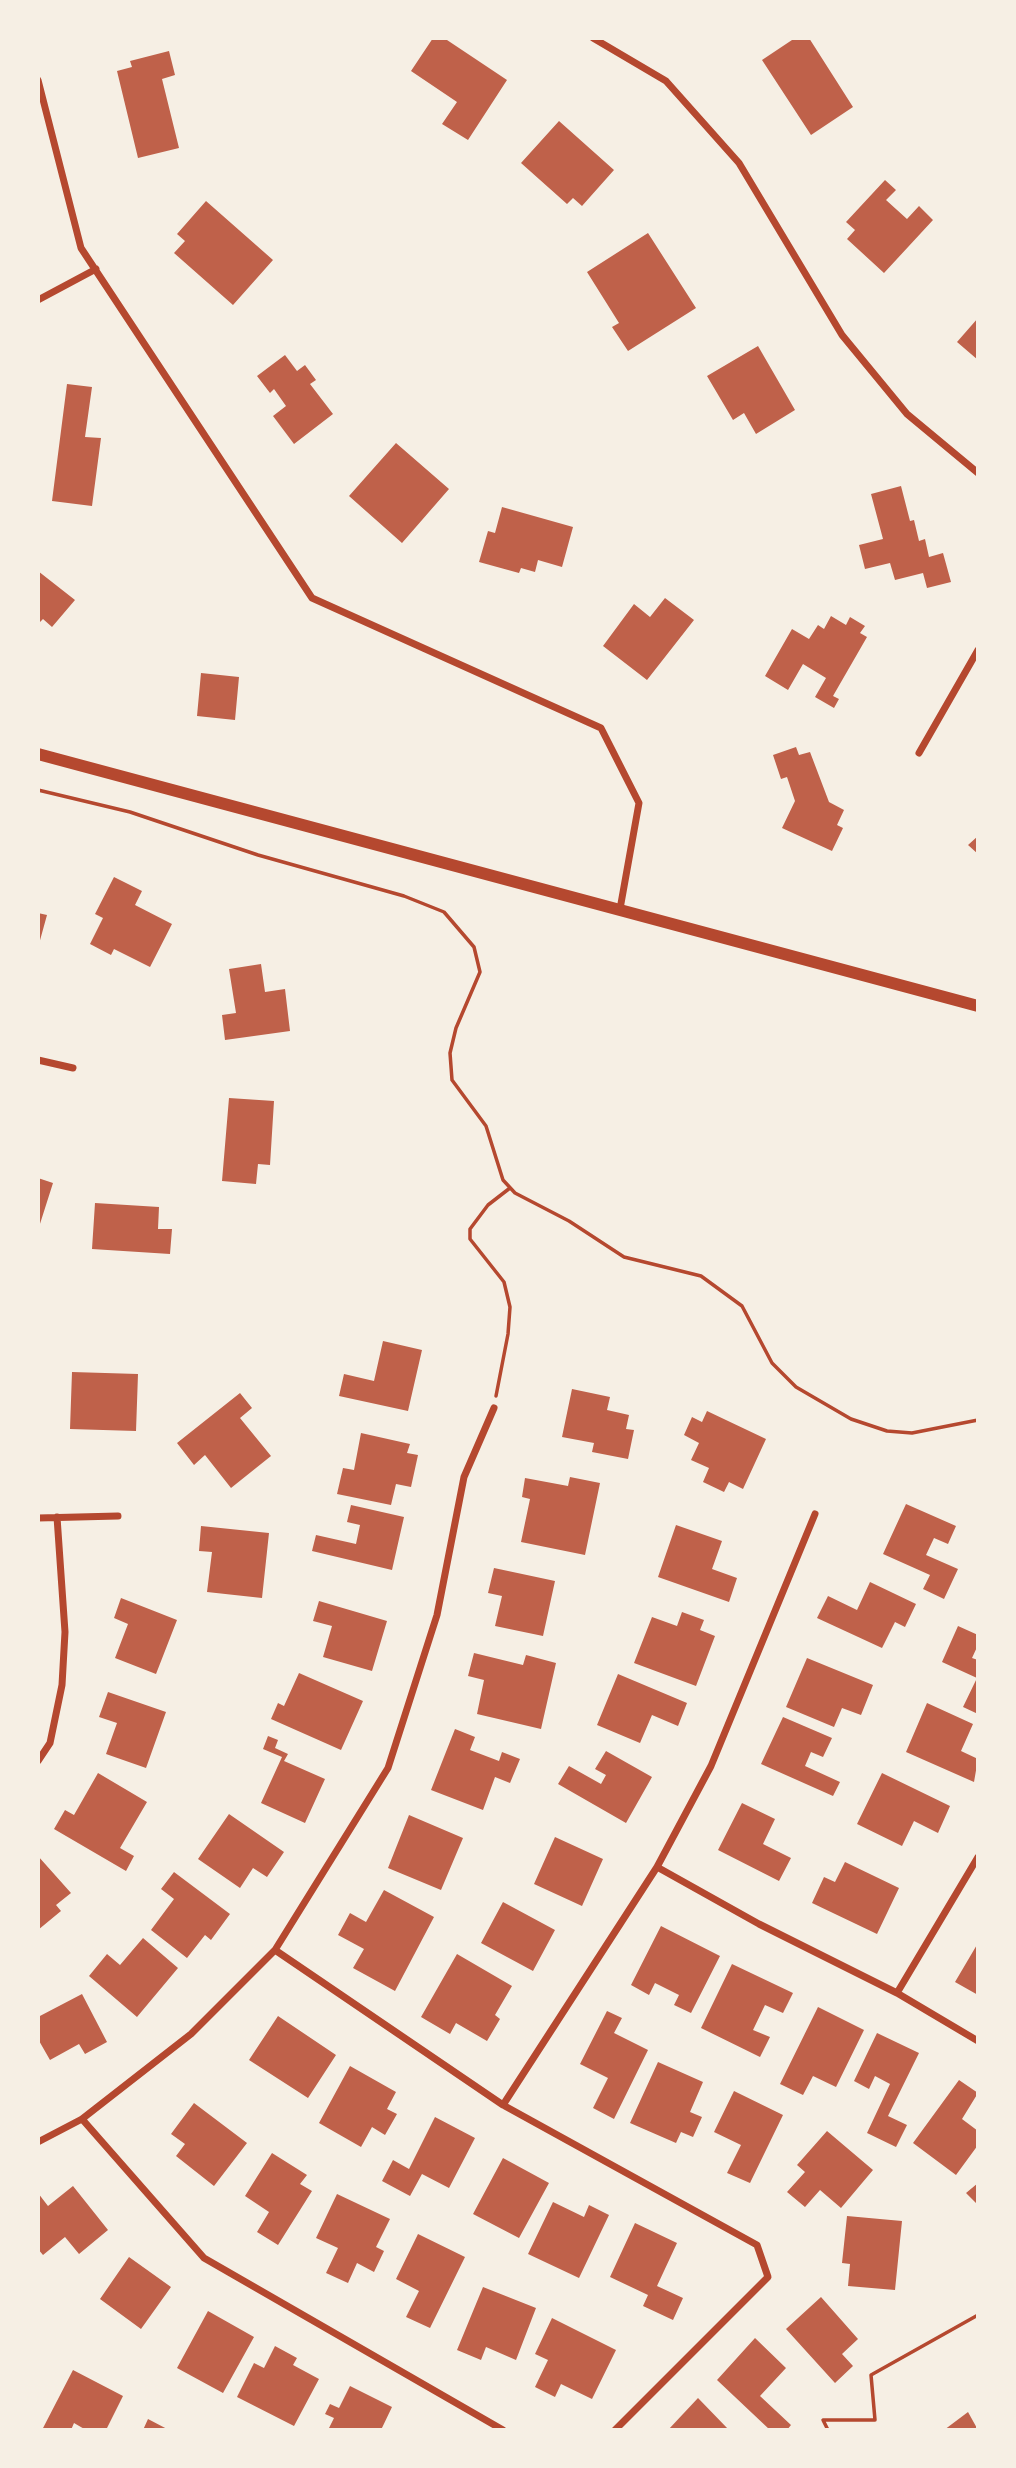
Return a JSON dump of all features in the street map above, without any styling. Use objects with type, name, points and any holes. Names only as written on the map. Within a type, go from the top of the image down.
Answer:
[{"type":"street","points":[[593,38],[666,81],[739,163],[842,335],[907,414],[978,473]]},
{"type":"street","points":[[38,80],[81,248],[312,598],[601,727],[639,803],[620,909]]},
{"type":"street","points":[[38,300],[96,269]]},
{"type":"street","points":[[919,753],[978,650]]},
{"type":"street","points":[[38,754],[978,1006]]},
{"type":"street","points":[[38,1060],[73,1068]]},
{"type":"street","points":[[38,2142],[82,2119],[191,2034],[275,1950],[388,1768],[437,1615],[464,1477],[494,1408]]},
{"type":"street","points":[[503,2105],[657,1867],[711,1766],[815,1514]]},
{"type":"street","points":[[38,1518],[118,1516]]},
{"type":"street","points":[[38,1760],[50,1742],[62,1685],[65,1632],[57,1517]]},
{"type":"street","points":[[897,1993],[978,1857]]},
{"type":"street","points":[[657,1867],[759,1924],[897,1993],[978,2041]]},
{"type":"street","points":[[275,1950],[503,2105],[757,2245],[768,2277],[615,2430]]},
{"type":"street","points":[[82,2119],[204,2258],[503,2430]]},
{"type":"path","points":[[38,790],[130,812],[258,855],[404,896],[444,912],[474,947],[480,972],[456,1028],[450,1053],[452,1080],[486,1126],[503,1180],[510,1188],[624,1257],[701,1276],[742,1306],[772,1363],[796,1387],[851,1419],[887,1431],[912,1433],[978,1420]]},
{"type":"path","points":[[494,1408],[508,1334],[510,1307],[504,1282],[470,1238],[470,1229],[488,1205],[510,1188]]},
{"type":"path","points":[[828,2430],[823,2420],[875,2420],[871,2375],[978,2315]]},
{"type":"building","points":[[433,38],[444,38],[507,80],[468,140],[442,124],[457,102],[411,71]]},
{"type":"building","points":[[795,38],[809,38],[853,107],[811,135],[762,60]]},
{"type":"building","points":[[169,51],[175,75],[162,79],[179,148],[138,158],[117,71],[132,67],[130,61]]},
{"type":"building","points":[[559,121],[614,170],[582,206],[573,198],[567,204],[521,163]]},
{"type":"building","points":[[885,180],[896,190],[886,200],[907,219],[919,206],[933,220],[884,273],[847,239],[855,230],[846,222]]},
{"type":"building","points":[[206,201],[273,260],[233,305],[174,253],[185,241],[177,234]]},
{"type":"building","points":[[648,233],[696,308],[628,351],[612,327],[619,323],[587,272]]},
{"type":"building","points":[[978,318],[978,360],[957,342]]},
{"type":"building","points":[[758,346],[795,410],[756,434],[744,413],[733,420],[707,376]]},
{"type":"building","points":[[285,355],[297,371],[305,365],[316,380],[310,384],[333,414],[294,444],[273,416],[286,406],[274,389],[270,393],[257,376]]},
{"type":"building","points":[[67,384],[92,387],[85,437],[101,438],[92,506],[52,501]]},
{"type":"building","points":[[396,443],[449,489],[402,543],[349,496]]},
{"type":"building","points":[[901,486],[910,521],[914,520],[919,541],[925,539],[929,557],[943,553],[951,582],[927,588],[923,573],[895,580],[890,563],[865,569],[859,545],[883,539],[871,494]]},
{"type":"building","points":[[502,507],[573,527],[562,567],[538,560],[535,572],[521,568],[519,573],[479,562],[488,531],[495,533]]},
{"type":"building","points":[[38,571],[75,600],[52,627],[43,619],[38,624]]},
{"type":"building","points":[[665,598],[694,620],[647,680],[603,646],[634,604],[650,617]]},
{"type":"building","points":[[831,616],[846,625],[850,617],[865,626],[860,633],[867,637],[833,696],[839,699],[834,708],[815,697],[826,678],[803,664],[788,690],[765,676],[792,629],[809,639],[818,625],[824,629]]},
{"type":"building","points":[[201,673],[239,677],[235,720],[197,716]]},
{"type":"building","points":[[796,747],[799,755],[810,752],[829,802],[844,810],[837,825],[843,828],[832,851],[782,828],[795,801],[787,777],[781,779],[773,755]]},
{"type":"building","points":[[978,836],[978,854],[968,845]]},
{"type":"building","points":[[114,877],[142,891],[135,905],[172,924],[150,967],[114,949],[111,955],[90,944],[103,918],[95,914]]},
{"type":"building","points":[[38,913],[47,915],[39,944],[38,944]]},
{"type":"building","points":[[261,964],[265,992],[285,989],[290,1031],[225,1040],[222,1015],[236,1013],[229,969]]},
{"type":"building","points":[[229,1098],[274,1101],[270,1165],[258,1164],[256,1184],[222,1181]]},
{"type":"building","points":[[38,1178],[53,1183],[39,1227],[38,1227]]},
{"type":"building","points":[[95,1203],[159,1207],[158,1229],[172,1229],[170,1254],[92,1249]]},
{"type":"building","points":[[383,1341],[422,1350],[408,1411],[339,1396],[344,1374],[374,1381]]},
{"type":"building","points":[[72,1372],[138,1374],[136,1431],[70,1429]]},
{"type":"building","points":[[572,1389],[610,1397],[607,1410],[629,1415],[626,1429],[634,1430],[628,1459],[592,1452],[594,1443],[562,1437]]},
{"type":"building","points":[[240,1393],[252,1408],[240,1418],[271,1456],[231,1488],[205,1455],[194,1465],[177,1443]]},
{"type":"building","points":[[707,1411],[766,1439],[743,1489],[729,1482],[724,1492],[703,1482],[709,1468],[691,1460],[699,1443],[684,1435],[692,1417],[702,1422]]},
{"type":"building","points":[[361,1433],[410,1444],[407,1453],[418,1455],[411,1487],[396,1484],[391,1505],[337,1494],[343,1468],[354,1470]]},
{"type":"building","points":[[570,1477],[600,1483],[585,1555],[521,1542],[530,1499],[522,1497],[525,1478],[568,1486]]},
{"type":"building","points":[[906,1504],[956,1526],[948,1544],[934,1538],[926,1555],[958,1569],[944,1599],[923,1589],[930,1575],[883,1554]]},
{"type":"building","points":[[351,1505],[404,1517],[392,1570],[312,1551],[316,1535],[356,1544],[360,1525],[347,1522]]},
{"type":"building","points":[[676,1525],[722,1541],[712,1569],[737,1578],[729,1602],[658,1577]]},
{"type":"building","points":[[201,1526],[269,1533],[262,1598],[207,1592],[212,1552],[199,1551]]},
{"type":"building","points":[[494,1568],[555,1581],[543,1636],[495,1626],[502,1596],[488,1593]]},
{"type":"building","points":[[870,1582],[916,1604],[905,1627],[895,1622],[882,1648],[817,1618],[828,1596],[857,1610]]},
{"type":"building","points":[[121,1598],[177,1620],[156,1674],[115,1658],[128,1624],[114,1618]]},
{"type":"building","points":[[319,1601],[387,1621],[372,1671],[323,1657],[332,1626],[313,1621]]},
{"type":"building","points":[[682,1612],[704,1620],[700,1630],[715,1636],[696,1686],[634,1663],[652,1617],[677,1626]]},
{"type":"building","points":[[958,1626],[978,1635],[978,1645],[972,1658],[978,1660],[978,1714],[963,1707],[977,1678],[942,1662]]},
{"type":"building","points":[[474,1653],[523,1665],[526,1655],[556,1663],[541,1729],[477,1714],[484,1680],[468,1676]]},
{"type":"building","points":[[807,1658],[873,1685],[861,1715],[842,1708],[834,1727],[786,1707]]},
{"type":"building","points":[[299,1673],[363,1701],[341,1750],[271,1719],[278,1703],[284,1706]]},
{"type":"building","points":[[618,1674],[687,1703],[678,1726],[652,1715],[640,1743],[597,1725]]},
{"type":"building","points":[[108,1692],[166,1712],[146,1768],[106,1754],[117,1723],[99,1717]]},
{"type":"building","points":[[927,1703],[973,1724],[961,1751],[978,1759],[974,1782],[906,1752]]},
{"type":"building","points":[[783,1717],[832,1738],[823,1757],[811,1752],[805,1766],[840,1782],[833,1796],[761,1764]]},
{"type":"building","points":[[455,1729],[475,1737],[470,1750],[499,1761],[502,1752],[520,1759],[510,1783],[495,1777],[483,1810],[431,1790]]},
{"type":"building","points":[[268,1736],[278,1740],[275,1748],[288,1754],[284,1761],[325,1779],[305,1823],[261,1803],[282,1757],[263,1749]]},
{"type":"building","points":[[606,1751],[652,1777],[626,1823],[558,1784],[569,1766],[601,1784],[606,1775],[595,1769]]},
{"type":"building","points":[[98,1773],[147,1802],[120,1848],[134,1856],[126,1871],[54,1829],[65,1810],[74,1815]]},
{"type":"building","points":[[882,1773],[950,1806],[938,1833],[914,1821],[902,1846],[857,1824]]},
{"type":"building","points":[[742,1803],[775,1819],[763,1844],[791,1858],[779,1881],[718,1850]]},
{"type":"building","points":[[229,1814],[284,1852],[267,1877],[253,1868],[240,1888],[198,1859]]},
{"type":"building","points":[[409,1815],[463,1838],[441,1890],[388,1868]]},
{"type":"building","points":[[555,1837],[603,1859],[582,1906],[534,1884]]},
{"type":"building","points":[[38,1856],[71,1893],[56,1905],[61,1911],[38,1930]]},
{"type":"building","points":[[845,1862],[899,1888],[877,1934],[812,1903],[824,1877],[835,1882]]},
{"type":"building","points":[[174,1872],[230,1914],[211,1940],[205,1935],[187,1958],[151,1930],[174,1899],[161,1889]]},
{"type":"building","points":[[384,1890],[434,1917],[395,1991],[353,1968],[364,1949],[338,1935],[350,1913],[366,1922]]},
{"type":"building","points":[[503,1902],[555,1930],[533,1971],[481,1943]]},
{"type":"building","points":[[661,1926],[720,1956],[691,2013],[674,2005],[679,1995],[655,1983],[649,1995],[631,1985]]},
{"type":"building","points":[[143,1938],[178,1968],[137,2017],[89,1976],[107,1954],[120,1965]]},
{"type":"building","points":[[978,1943],[978,1995],[955,1982]]},
{"type":"building","points":[[457,1954],[512,1986],[495,2015],[500,2019],[487,2041],[456,2023],[450,2034],[421,2017]]},
{"type":"building","points":[[732,1964],[793,1993],[783,2013],[765,2005],[753,2030],[770,2037],[760,2057],[701,2028]]},
{"type":"building","points":[[82,1994],[107,2042],[85,2054],[79,2044],[50,2060],[38,2039],[38,2017]]},
{"type":"building","points":[[818,2007],[864,2030],[836,2087],[813,2076],[803,2095],[780,2084]]},
{"type":"building","points":[[607,2011],[622,2018],[614,2033],[648,2050],[614,2119],[593,2108],[608,2078],[580,2064]]},
{"type":"building","points":[[278,2016],[336,2055],[308,2098],[249,2060]]},
{"type":"building","points":[[877,2033],[919,2053],[888,2116],[907,2125],[896,2147],[867,2133],[890,2084],[875,2076],[869,2089],[854,2081]]},
{"type":"building","points":[[658,2062],[703,2082],[690,2112],[702,2117],[693,2137],[681,2132],[676,2143],[630,2123]]},
{"type":"building","points":[[350,2066],[396,2092],[387,2109],[397,2114],[385,2135],[372,2127],[361,2147],[319,2123]]},
{"type":"building","points":[[959,2080],[978,2093],[962,2119],[978,2131],[978,2145],[956,2175],[913,2143]]},
{"type":"building","points":[[734,2091],[783,2115],[750,2183],[727,2173],[741,2145],[714,2132]]},
{"type":"building","points":[[194,2103],[247,2143],[214,2186],[176,2156],[185,2144],[171,2134]]},
{"type":"building","points":[[435,2117],[475,2138],[449,2188],[422,2174],[410,2196],[382,2181],[393,2160],[409,2169]]},
{"type":"building","points":[[827,2131],[873,2170],[841,2208],[820,2190],[805,2207],[787,2192],[805,2172],[797,2165]]},
{"type":"building","points":[[272,2153],[307,2175],[300,2184],[312,2191],[278,2245],[257,2232],[269,2212],[245,2196]]},
{"type":"building","points":[[503,2158],[549,2183],[519,2238],[473,2214]]},
{"type":"building","points":[[978,2183],[978,2205],[966,2193]]},
{"type":"building","points":[[73,2186],[108,2230],[79,2254],[65,2237],[43,2255],[38,2249],[38,2193],[48,2206]]},
{"type":"building","points":[[337,2194],[390,2219],[376,2247],[384,2251],[374,2272],[357,2263],[348,2283],[326,2273],[338,2248],[316,2238]]},
{"type":"building","points":[[553,2202],[584,2217],[589,2205],[609,2215],[579,2278],[528,2254]]},
{"type":"building","points":[[847,2216],[902,2221],[895,2290],[848,2286],[850,2264],[842,2263]]},
{"type":"building","points":[[635,2223],[677,2243],[657,2286],[683,2298],[673,2320],[643,2306],[648,2295],[610,2277]]},
{"type":"building","points":[[418,2234],[465,2257],[430,2328],[406,2317],[419,2291],[396,2279]]},
{"type":"building","points":[[129,2257],[171,2287],[141,2329],[100,2299]]},
{"type":"building","points":[[483,2287],[536,2308],[516,2360],[486,2347],[481,2360],[457,2350]]},
{"type":"building","points":[[821,2297],[858,2339],[842,2354],[853,2366],[835,2383],[786,2329]]},
{"type":"building","points":[[208,2311],[254,2337],[223,2393],[177,2368]]},
{"type":"building","points":[[552,2318],[616,2350],[592,2399],[561,2384],[555,2397],[535,2387],[548,2360],[535,2354]]},
{"type":"building","points":[[755,2338],[786,2368],[760,2396],[791,2425],[787,2430],[770,2430],[717,2380]]},
{"type":"building","points":[[275,2346],[297,2358],[293,2365],[319,2379],[294,2426],[237,2397],[254,2363],[264,2368]]},
{"type":"building","points":[[73,2370],[123,2396],[106,2430],[86,2430],[74,2423],[71,2430],[42,2430]]},
{"type":"building","points":[[350,2386],[392,2407],[381,2430],[328,2430],[334,2418],[325,2414],[330,2404],[339,2408]]},
{"type":"building","points":[[698,2398],[729,2430],[668,2430]]},
{"type":"building","points":[[968,2412],[978,2430],[944,2430]]},
{"type":"building","points":[[148,2419],[169,2430],[143,2430]]}]
